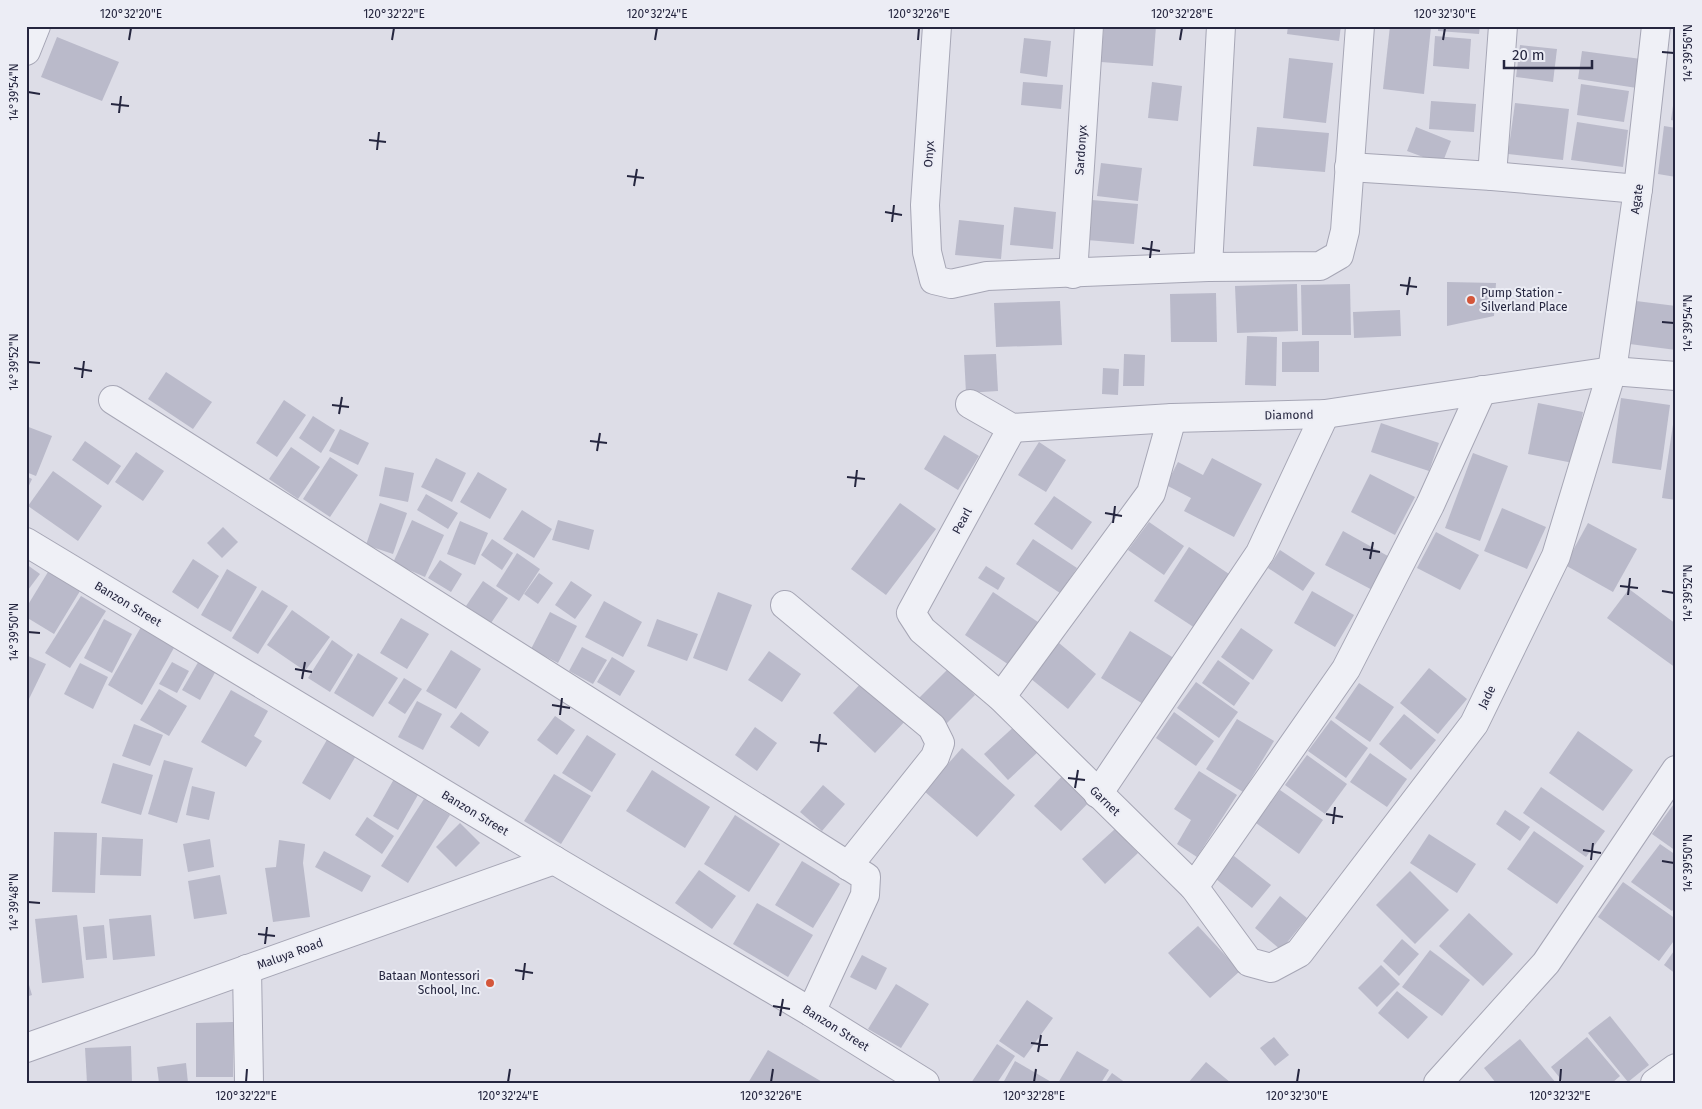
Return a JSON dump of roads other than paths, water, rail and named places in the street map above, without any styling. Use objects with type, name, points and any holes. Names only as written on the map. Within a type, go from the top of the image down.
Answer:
[{"type":"street","points":[[26,52],[36,26]]},
{"type":"street","name":"Onyx","points":[[937,26],[925,205],[927,252],[934,280],[951,284],[987,276],[1073,274]]},
{"type":"street","name":"Sardonyx","points":[[1073,274],[1089,26]]},
{"type":"street","points":[[1208,268],[1221,26]]},
{"type":"street","points":[[1073,274],[1208,268],[1320,266],[1339,255],[1345,231],[1360,26]]},
{"type":"street","points":[[1492,176],[1503,26]]},
{"type":"street","name":"Agate","points":[[1612,371],[1638,189],[1656,26]]},
{"type":"street","points":[[1349,167],[1492,176],[1638,189]]},
{"type":"street","name":"Diamond","points":[[1012,428],[1172,418],[1326,414],[1612,371],[1676,376]]},
{"type":"street","name":"Jade","points":[[1271,968],[1299,953],[1474,724],[1556,556],[1612,371]]},
{"type":"street","points":[[1194,887],[1346,669],[1430,505],[1482,390]]},
{"type":"street","points":[[113,400],[866,877],[865,895],[811,1012]]},
{"type":"street","points":[[970,404],[1012,428]]},
{"type":"street","points":[[1098,794],[1260,553],[1326,414]]},
{"type":"street","points":[[1002,697],[1151,493],[1172,418]]},
{"type":"street","name":"Pearl","points":[[912,614],[1012,428]]},
{"type":"street","name":"Banzon Street","points":[[26,542],[554,860],[811,1012],[925,1083]]},
{"type":"street","points":[[785,605],[932,727],[940,743],[935,757],[848,866]]},
{"type":"street","name":"Garnet","points":[[912,614],[922,630],[1002,697],[1194,887],[1250,962],[1271,968]]},
{"type":"street","points":[[1438,1083],[1546,963],[1676,770]]},
{"type":"street","name":"Maluya Road","points":[[26,1048],[554,860]]},
{"type":"street","points":[[246,970],[249,1083]]},
{"type":"street","points":[[1655,1083],[1676,1068]]},
{"type":"place","name":"Pump Station - Silverland Place","points":[[1471,300]]},
{"type":"place","name":"Bataan Montessori School, Inc.","points":[[490,983]]}]
